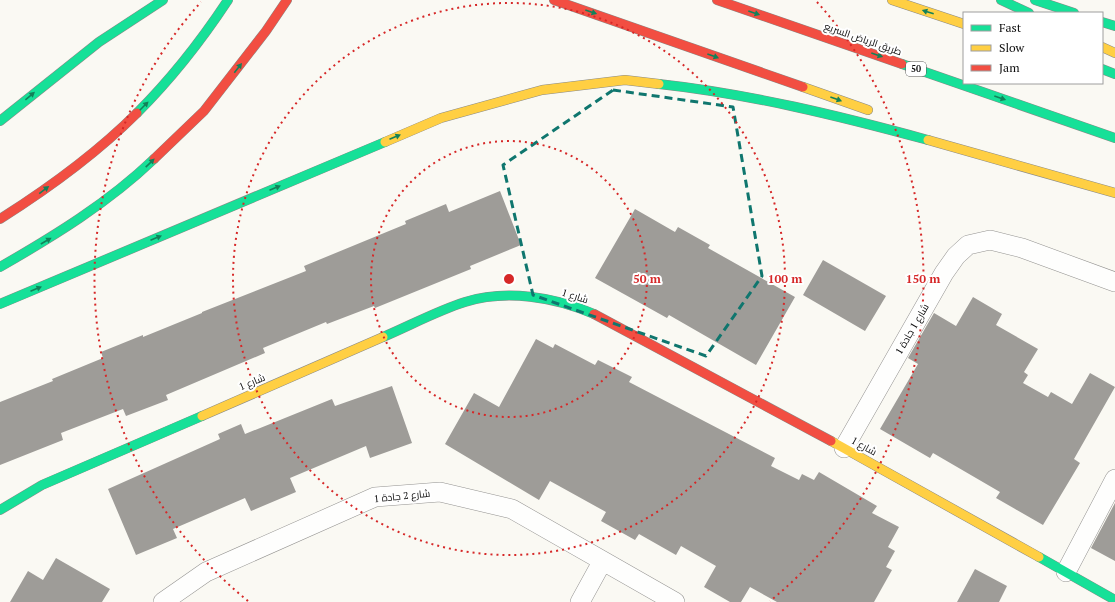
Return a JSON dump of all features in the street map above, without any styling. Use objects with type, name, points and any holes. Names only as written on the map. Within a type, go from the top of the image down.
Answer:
[{"type":"main road","points":[[0,121],[72,62],[133,17],[163,0]]},
{"type":"main road","points":[[0,219],[25,205],[84,160],[123,126],[165,85],[218,18],[228,0]]},
{"type":"main road","points":[[0,268],[56,235],[134,178],[204,111],[266,31],[286,0]]},
{"type":"main road","points":[[554,0],[874,113]]},
{"type":"main road","name":"طريق الرياض السريع","points":[[717,0],[1115,138]]},
{"type":"main road","points":[[892,0],[963,24]]},
{"type":"main road","points":[[1001,0],[1027,12]]},
{"type":"main road","points":[[1035,0],[1071,12]]},
{"type":"main road","points":[[1103,22],[1115,26]]},
{"type":"main road","points":[[1103,48],[1115,54]]},
{"type":"main road","points":[[1103,69],[1115,74]]},
{"type":"main road","points":[[0,304],[441,118],[542,90],[625,80],[712,90],[845,117],[1018,164],[1115,193]]},
{"type":"main road","points":[[905,124],[1018,164]]},
{"type":"main road","name":"شارع 1","points":[[0,510],[42,484],[465,302],[501,296],[542,298],[564,302],[585,310],[844,448],[1115,600]]},
{"type":"street","name":"شارع 1 جادة 1","points":[[844,448],[944,273],[956,256],[968,245],[990,240],[1022,248],[1115,282]]},
{"type":"street","points":[[1066,572],[1115,479]]},
{"type":"street","name":"شارع 2 جادة 1","points":[[163,602],[206,572],[375,497],[440,492],[512,510],[675,602]]},
{"type":"street","points":[[580,602],[602,562]]},
{"type":"highlighted area","points":[[613,90],[733,107],[762,276],[706,356],[533,295],[503,165]]},
{"type":"building","points":[[500,191],[521,245],[470,266],[471,269],[375,308],[374,306],[327,324],[326,322],[263,348],[265,353],[166,395],[168,400],[126,416],[123,409],[61,433],[63,440],[0,465],[0,402],[53,381],[52,379],[103,358],[101,352],[143,335],[143,337],[306,271],[304,266],[406,224],[405,221],[446,204],[449,212]]},
{"type":"building","points":[[635,209],[675,232],[678,227],[710,245],[708,248],[795,297],[756,365],[669,315],[667,318],[595,278]]},
{"type":"building","points":[[823,260],[886,296],[865,331],[803,295]]},
{"type":"building","points":[[973,297],[1002,314],[996,325],[1038,349],[1024,372],[1028,375],[1023,383],[1048,397],[1051,392],[1072,404],[1090,373],[1115,387],[1074,459],[1080,463],[1043,525],[996,498],[1000,492],[933,453],[930,458],[880,429],[918,364],[908,358],[934,313],[956,326]]},
{"type":"building","points":[[536,339],[553,348],[555,344],[595,365],[598,360],[632,377],[629,382],[775,458],[771,466],[799,480],[802,474],[814,480],[819,472],[877,506],[872,513],[899,527],[888,547],[895,551],[886,567],[892,570],[874,602],[777,602],[750,587],[741,602],[730,602],[704,587],[716,566],[681,546],[676,555],[639,534],[635,540],[601,521],[606,512],[550,481],[539,500],[445,444],[474,393],[499,407]]},
{"type":"building","points":[[392,386],[412,443],[370,458],[366,446],[290,478],[296,492],[251,511],[245,498],[173,529],[177,538],[136,555],[108,489],[220,439],[218,434],[241,424],[245,434],[332,399],[335,406]]},
{"type":"building","points":[[1115,503],[1115,561],[1091,548]]},
{"type":"building","points":[[56,558],[110,589],[102,602],[10,602],[28,571],[43,580]]},
{"type":"building","points":[[975,569],[1007,586],[999,602],[957,602]]},
{"type":"traffic: fast","points":[[0,121],[99,42],[163,0]]},
{"type":"traffic: fast","points":[[137,113],[186,59],[228,0]]},
{"type":"traffic: fast","points":[[1001,0],[1027,12]]},
{"type":"traffic: fast","points":[[1035,0],[1071,12]]},
{"type":"traffic: fast","points":[[1103,22],[1115,26]]},
{"type":"traffic: fast","points":[[902,64],[1115,138]]},
{"type":"traffic: fast","points":[[1103,69],[1115,74]]},
{"type":"traffic: fast","points":[[659,84],[693,88],[795,107],[928,140]]},
{"type":"traffic: fast","points":[[0,304],[385,142]]},
{"type":"traffic: fast","points":[[0,267],[80,218],[118,190],[154,159]]},
{"type":"traffic: fast","points":[[383,337],[455,305],[481,298],[497,296],[547,299],[594,314]]},
{"type":"traffic: fast","points":[[0,510],[42,485],[202,416]]},
{"type":"traffic: fast","points":[[1039,557],[1115,600]]},
{"type":"traffic: slow","points":[[892,0],[963,24]]},
{"type":"traffic: slow","points":[[1103,47],[1115,53]]},
{"type":"traffic: slow","points":[[385,142],[441,118],[542,90],[625,80],[659,84]]},
{"type":"traffic: slow","points":[[803,87],[868,110]]},
{"type":"traffic: slow","points":[[928,140],[1115,193]]},
{"type":"traffic: slow","points":[[202,416],[383,337]]},
{"type":"traffic: slow","points":[[831,441],[1039,557]]},
{"type":"traffic: jam","points":[[154,159],[204,111],[266,31],[287,0]]},
{"type":"traffic: jam","points":[[554,0],[803,87]]},
{"type":"traffic: jam","points":[[717,0],[902,64]]},
{"type":"traffic: jam","points":[[0,219],[72,170],[137,113]]},
{"type":"traffic: jam","points":[[594,314],[831,441]]}]
